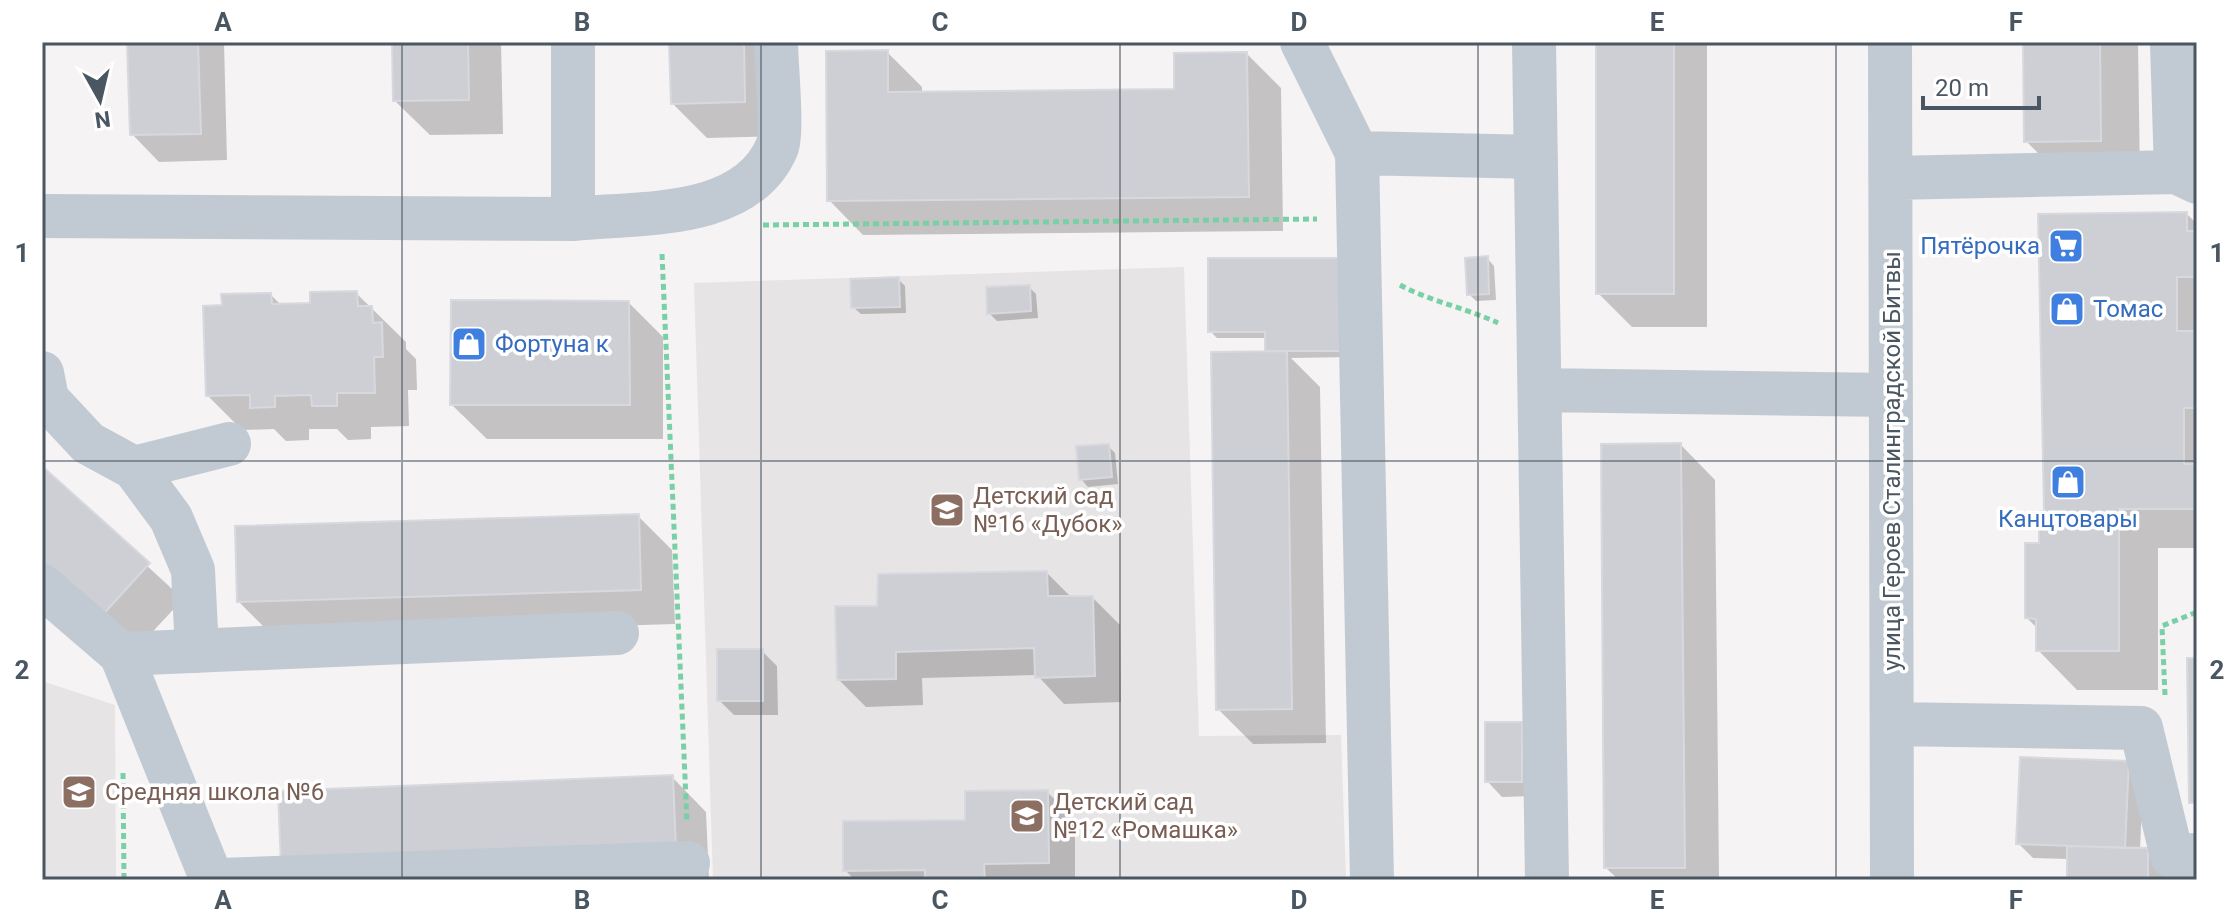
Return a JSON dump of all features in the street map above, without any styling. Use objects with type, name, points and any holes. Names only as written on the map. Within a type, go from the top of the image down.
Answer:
[{"type":"street","points":[[573,42],[573,219]]},
{"type":"street","points":[[42,216],[573,219],[701,206],[753,182],[778,145],[776,42]]},
{"type":"street","points":[[1302,42],[1357,153],[1372,880]]},
{"type":"street","points":[[1534,42],[1547,880]]},
{"type":"street","name":"улица Героев Сталинградской Битвы","points":[[1890,42],[1892,880]]},
{"type":"street","points":[[1891,178],[2186,177],[2186,119],[2172,42]]},
{"type":"street","points":[[1357,153],[1536,157]]},
{"type":"street","points":[[42,373],[47,399],[88,443],[134,468],[171,518],[193,570],[197,651]]},
{"type":"street","points":[[1540,390],[1891,395]]},
{"type":"street","points":[[134,468],[229,444]]},
{"type":"street","points":[[42,586],[121,654],[212,880]]},
{"type":"street","points":[[121,654],[617,633]]},
{"type":"street","points":[[1892,724],[2141,728],[2180,864]]},
{"type":"street","points":[[220,880],[688,863]]},
{"type":"path","points":[[756,225],[1358,218]]},
{"type":"path","points":[[661,242],[688,863]]},
{"type":"path","points":[[1390,279],[1427,299],[1477,313],[1539,343]]},
{"type":"shaded area","name":"Детский сад №16 «Дубок»","points":[[1184,267],[1199,736],[1341,735],[1346,880],[713,880],[694,283]]},
{"type":"shaded area","name":"Средняя школа №6","points":[[42,681],[115,705],[116,880],[42,880]]},
{"type":"building","points":[[127,42],[198,42],[201,134],[130,135]]},
{"type":"building","points":[[392,42],[468,42],[469,100],[393,101]]},
{"type":"building","points":[[669,42],[744,42],[745,102],[671,104]]},
{"type":"building","points":[[1596,42],[1674,42],[1674,294],[1596,294]]},
{"type":"building","points":[[2023,42],[2100,42],[2101,141],[2024,142]]},
{"type":"building","points":[[888,50],[888,92],[1174,89],[1174,53],[1247,52],[1249,197],[827,201],[826,51]]},
{"type":"building","points":[[2187,212],[2187,231],[2196,231],[2196,277],[2177,277],[2177,331],[2195,331],[2195,408],[2184,408],[2184,464],[2197,464],[2197,509],[2119,509],[2119,651],[2036,651],[2036,619],[2025,618],[2025,543],[2039,543],[2039,511],[2044,511],[2038,214]]},
{"type":"building","points":[[1488,256],[1489,294],[1467,295],[1465,258]]},
{"type":"building","points":[[1208,258],[1344,258],[1344,351],[1265,351],[1265,332],[1208,332]]},
{"type":"building","points":[[899,277],[900,307],[851,308],[850,279]]},
{"type":"building","points":[[1030,285],[1031,311],[987,314],[986,287]]},
{"type":"building","points":[[357,291],[358,306],[372,306],[373,323],[382,322],[383,357],[374,357],[375,393],[337,393],[337,406],[312,406],[311,395],[275,396],[275,407],[250,408],[250,395],[206,396],[203,306],[222,305],[221,294],[271,293],[272,304],[310,303],[310,292]]},
{"type":"building","points":[[451,300],[629,301],[630,405],[450,405]]},
{"type":"building","points":[[1287,351],[1292,709],[1216,710],[1211,352]]},
{"type":"building","points":[[1681,443],[1685,868],[1604,868],[1601,444]]},
{"type":"building","points":[[1109,444],[1112,477],[1079,480],[1076,446]]},
{"type":"building","points":[[42,466],[150,563],[97,621],[42,572]]},
{"type":"building","points":[[639,514],[641,590],[237,602],[235,526]]},
{"type":"building","points":[[1047,571],[1048,596],[1093,596],[1095,676],[1035,678],[1034,648],[896,652],[896,679],[837,680],[835,606],[877,606],[878,574]]},
{"type":"building","points":[[717,649],[763,649],[763,701],[717,701]]},
{"type":"building","points":[[2187,658],[2197,658],[2197,803],[2189,803]]},
{"type":"building","points":[[1485,722],[1522,722],[1522,782],[1485,782]]},
{"type":"building","points":[[2020,757],[2129,761],[2125,848],[2016,844]]},
{"type":"building","points":[[673,775],[676,849],[281,865],[278,791]]},
{"type":"building","points":[[1048,790],[1049,863],[984,864],[985,880],[925,880],[925,870],[843,871],[843,821],[965,820],[965,791]]},
{"type":"building","points":[[2067,846],[2148,848],[2148,880],[2067,880]]},
{"type":"place","name":"Пятёрочка","points":[[2066,246]]},
{"type":"place","name":"Томас","points":[[2067,309]]},
{"type":"place","name":"Фортуна к","points":[[469,344]]},
{"type":"place","name":"Канцтовары","points":[[2068,482]]},
{"type":"place","name":"Детский сад №16 «Дубок»","points":[[947,510]]},
{"type":"place","name":"Средняя школа №6","points":[[79,792]]},
{"type":"place","name":"Детский сад №12 «Ромашка»","points":[[1027,816]]}]
